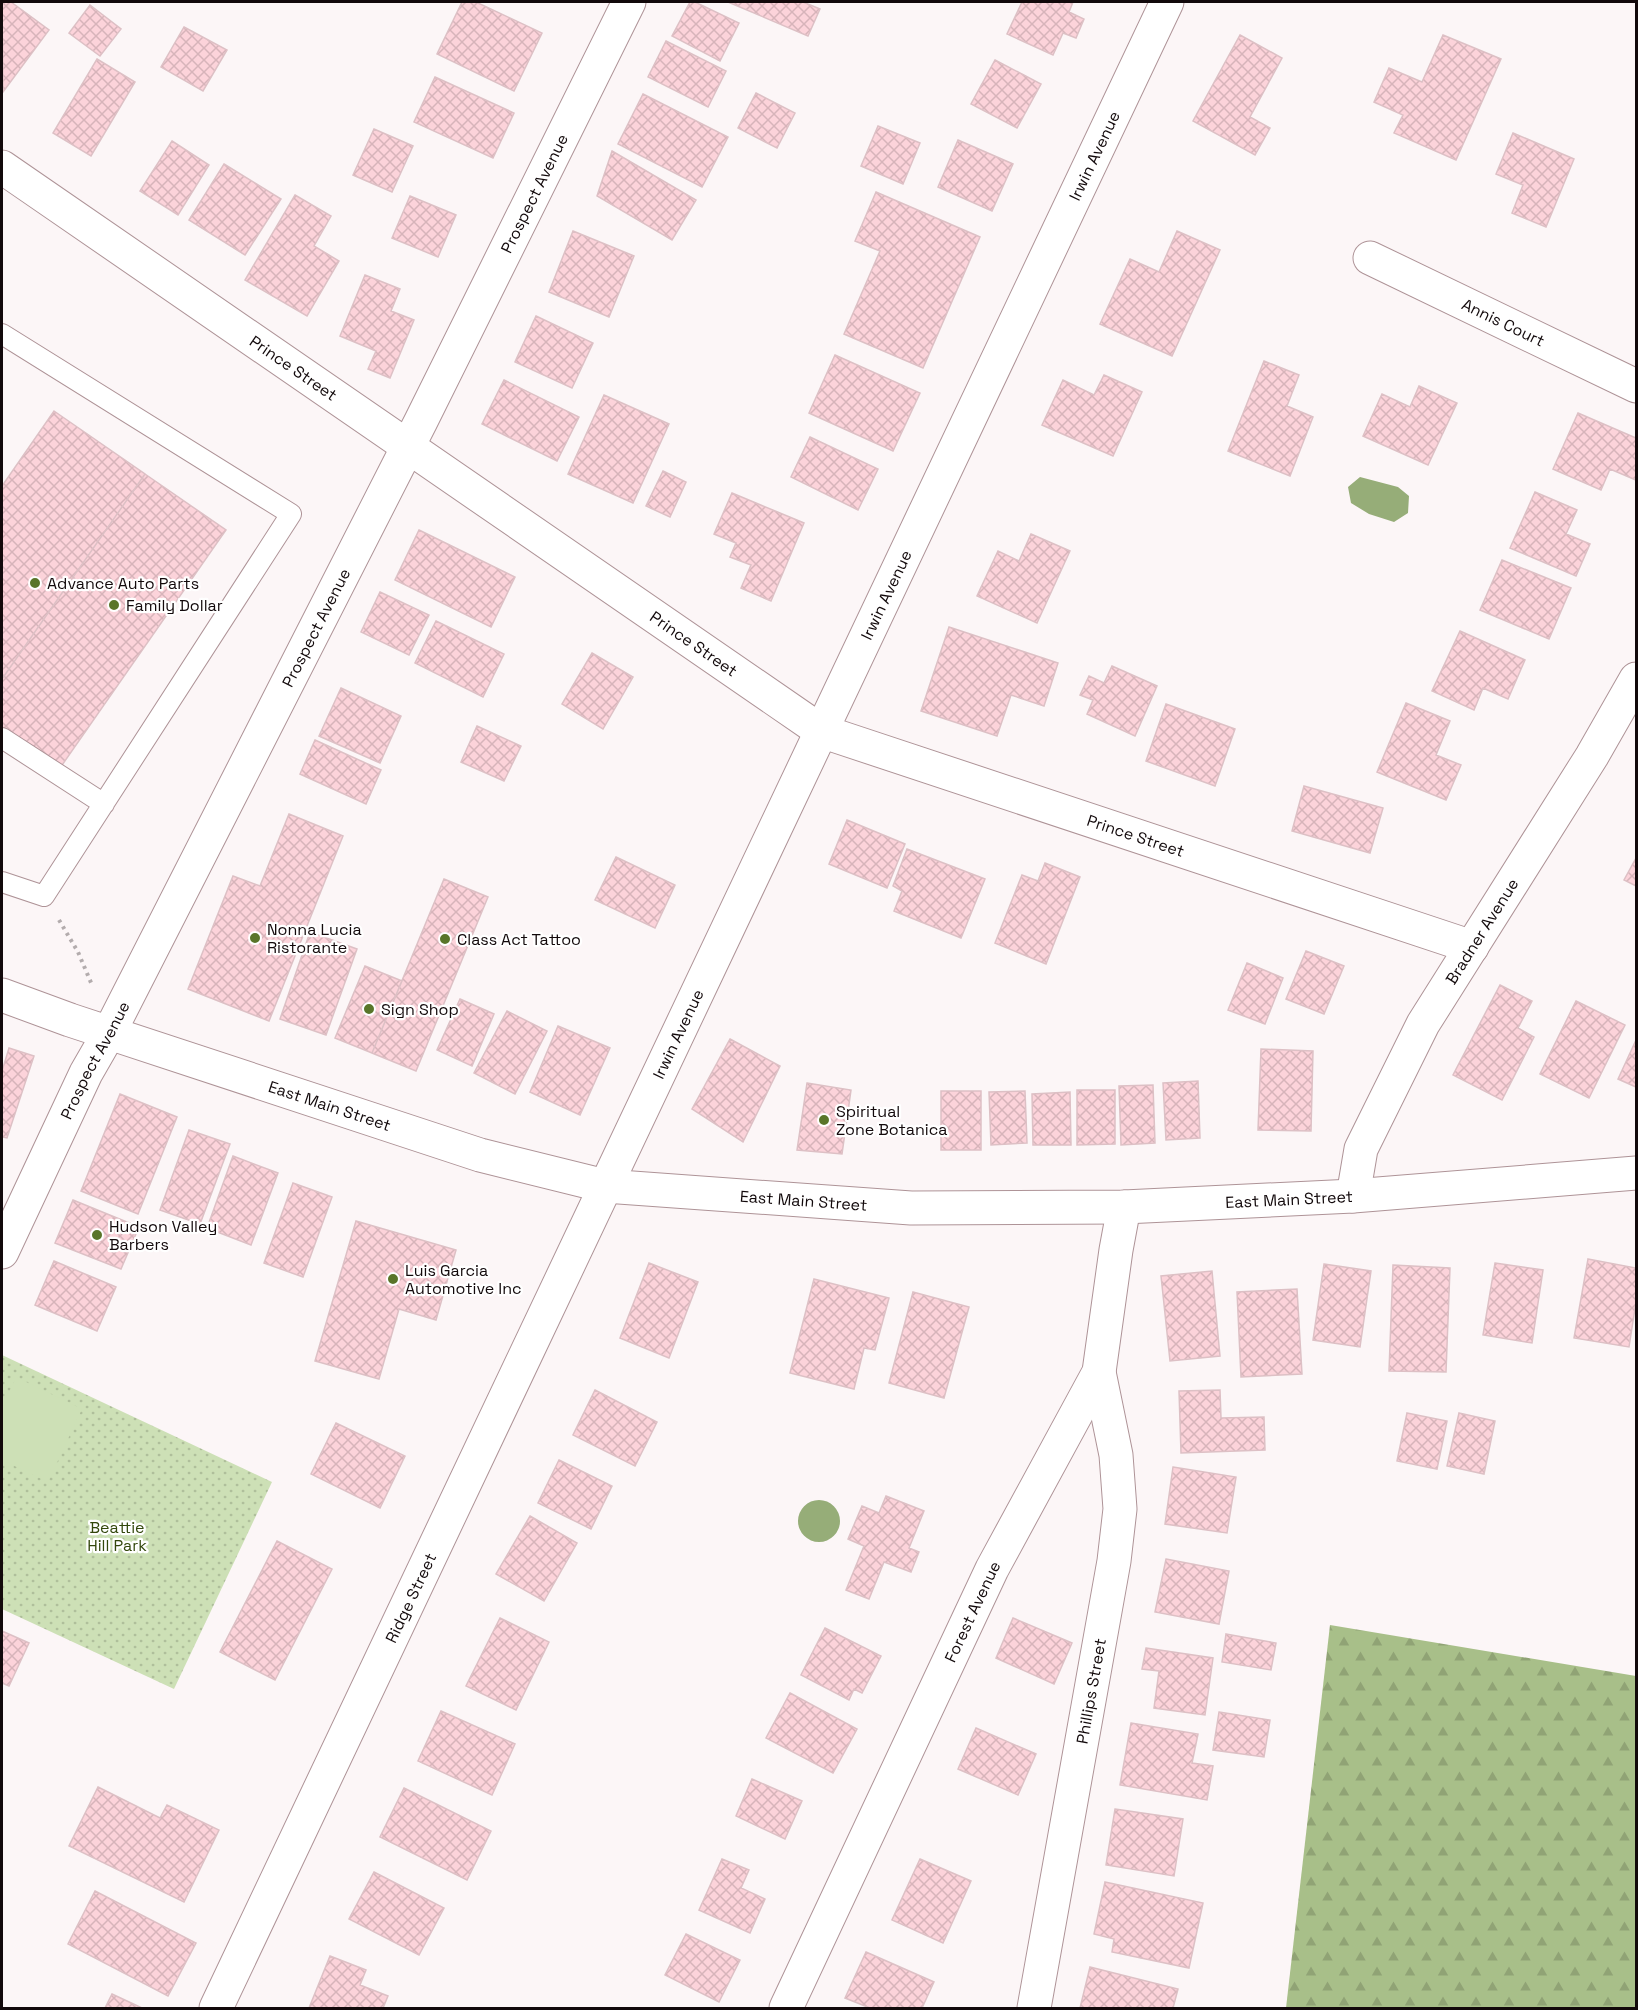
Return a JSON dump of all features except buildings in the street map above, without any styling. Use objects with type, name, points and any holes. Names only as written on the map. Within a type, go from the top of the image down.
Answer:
[{"type":"street","name":"Prospect Avenue","points":[[2,1252],[86,1073],[109,1033],[407,447],[629,2]]},
{"type":"street","name":"Irwin Avenue","points":[[605,1186],[1167,2]]},
{"type":"street","name":"Prince Street","points":[[2,167],[821,731],[1472,947]]},
{"type":"street","name":"Annis Court","points":[[1370,258],[1636,386]]},
{"type":"street","name":"Bradner Avenue","points":[[1353,1196],[1360,1149],[1423,1024],[1592,756],[1636,679]]},
{"type":"street","name":"East Main Street","points":[[2,995],[109,1033],[480,1155],[605,1186],[911,1208],[1124,1207],[1353,1196],[1636,1173]]},
{"type":"street","name":"Ridge Street","points":[[216,2008],[605,1186]]},
{"type":"street","name":"Forest Avenue","points":[[786,2008],[992,1569],[1099,1372],[1124,1207]]},
{"type":"street","name":"Phillips Street","points":[[1034,2008],[1114,1561],[1119,1519],[1116,1455],[1099,1372]]},
{"type":"lane","points":[[2,334],[291,514],[44,896],[2,882]]},
{"type":"lane","points":[[2,738],[104,804]]},
{"type":"path","points":[[44,896],[78,952],[93,987]]},
{"type":"green space","name":"Beattie Hill Park","points":[[2,1355],[272,1482],[174,1689],[2,1609]]},
{"type":"green space","points":[[16,1377],[82,1409],[48,1482],[2,1460],[2,1408]]},
{"type":"green space","points":[[1330,1625],[1636,1676],[1636,2008],[1286,2008]]},
{"type":"shaded area","points":[[1360,477],[1398,487],[1409,496],[1408,513],[1394,522],[1369,514],[1351,503],[1348,487]]},
{"type":"shaded area","points":[[819,1500],[834,1506],[840,1521],[834,1536],[819,1542],[804,1536],[798,1521],[804,1506]]},
{"type":"place","name":"Advance Auto Parts","points":[[35,583]]},
{"type":"place","name":"Family Dollar","points":[[114,605]]},
{"type":"place","name":"Nonna Lucia Ristorante","points":[[255,938]]},
{"type":"place","name":"Class Act Tattoo","points":[[445,939]]},
{"type":"place","name":"Sign Shop","points":[[369,1009]]},
{"type":"place","name":"Spiritual Zone Botanica","points":[[824,1120]]},
{"type":"place","name":"Hudson Valley Barbers","points":[[97,1235]]},
{"type":"place","name":"Luis Garcia Automotive Inc","points":[[393,1279]]}]
